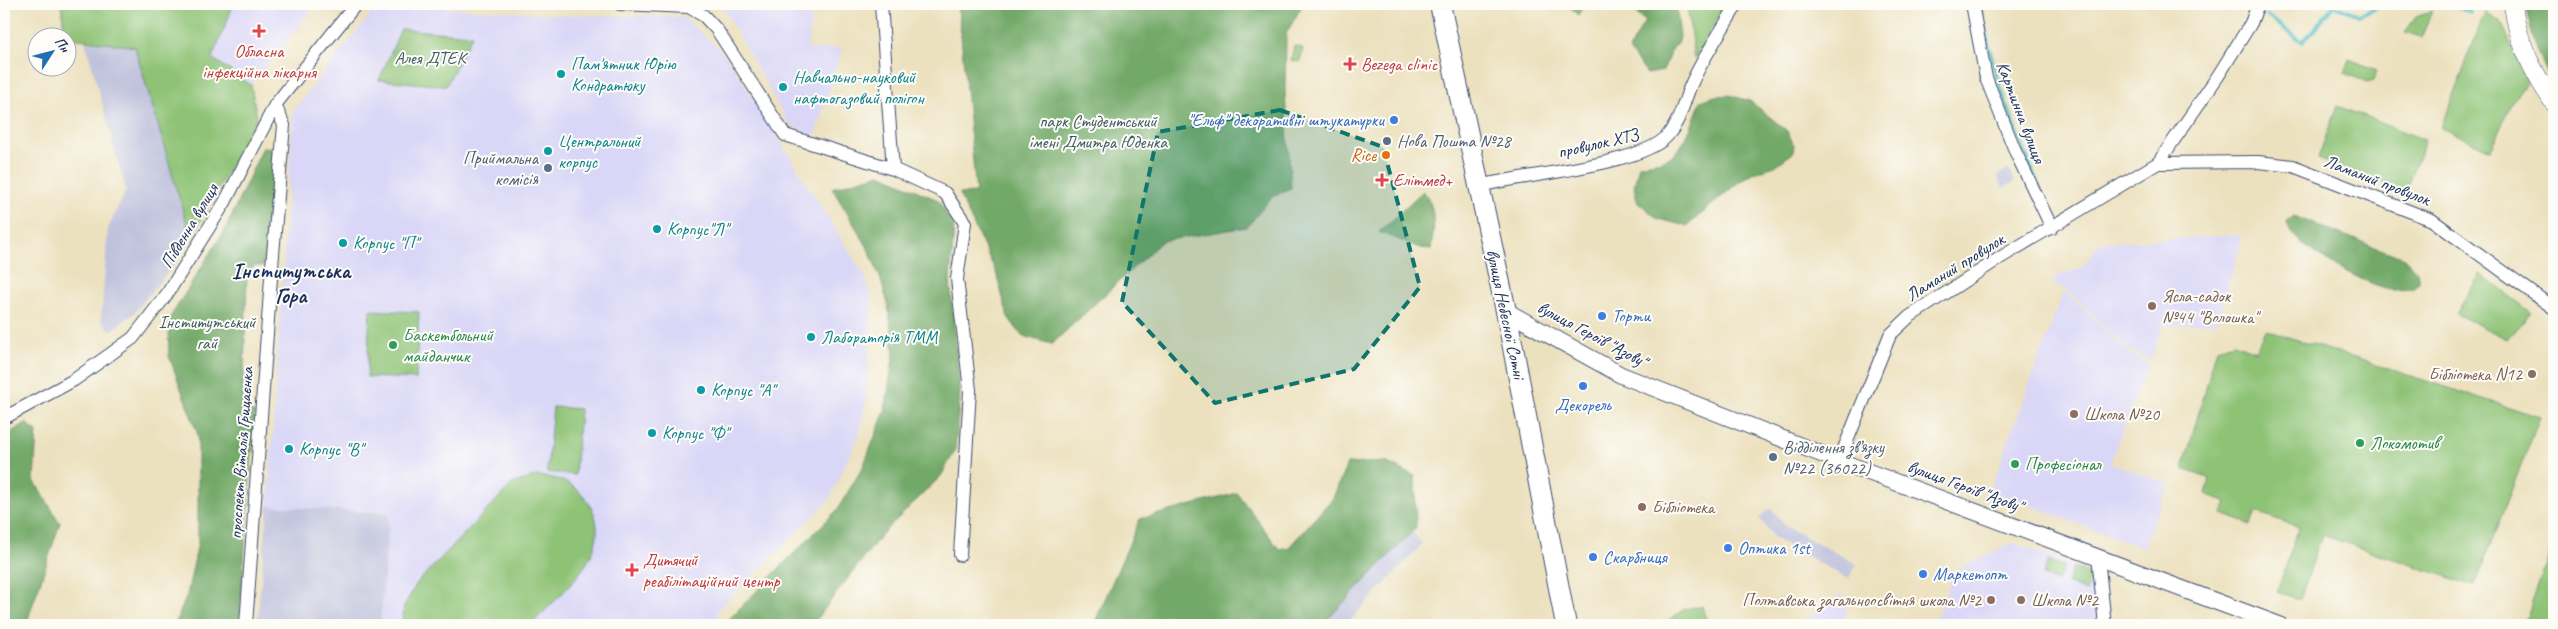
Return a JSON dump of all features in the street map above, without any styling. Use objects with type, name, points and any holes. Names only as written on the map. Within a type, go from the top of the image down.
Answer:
[{"type":"main road","name":"вулиця Небесної Сотні","points":[[1440,4],[1506,310],[1566,625]]},
{"type":"main road","points":[[2513,4],[2517,29],[2527,57],[2554,104]]},
{"type":"street","name":"Південна вулиця","points":[[4,418],[74,380],[133,338],[167,294],[225,202],[275,105],[356,4]]},
{"type":"street","points":[[620,4],[689,7],[704,16],[717,30],[785,135],[893,169],[945,193],[965,223],[957,279],[970,390],[960,556]]},
{"type":"street","points":[[881,4],[893,169]]},
{"type":"street","name":"провулок ХТЗ","points":[[1479,186],[1500,180],[1603,163],[1650,150],[1669,134],[1680,118],[1690,87],[1737,4]]},
{"type":"street","name":"Картинна вулиця","points":[[1972,4],[1986,78],[2016,153],[2052,228]]},
{"type":"street","name":"Ламаний провулок","points":[[1839,461],[1890,335],[1909,317],[2003,256],[2158,163],[2218,76],[2251,23],[2258,4]]},
{"type":"street","name":"проспект Віталія Грицаєнка","points":[[246,625],[284,125],[275,105]]},
{"type":"street","name":"Ламаний провулок","points":[[2158,163],[2258,162],[2293,166],[2432,220],[2552,307],[2554,304]]},
{"type":"street","name":"вулиця Героїв \"Азову\"","points":[[1506,310],[1621,375],[1839,461],[2279,625]]},
{"type":"street","points":[[2098,557],[2105,625]]},
{"type":"highlighted area","points":[[1280,110],[1383,147],[1420,287],[1354,369],[1215,403],[1122,302],[1158,132]]},
{"type":"shaded area","name":"Обласна інфекційна лікарня","points":[[234,4],[317,4],[251,85],[211,58]]},
{"type":"shaded area","points":[[379,4],[564,15],[683,17],[726,55],[866,278],[872,305],[866,399],[860,433],[829,500],[716,612],[728,625],[380,625],[389,513],[268,506],[293,111]]},
{"type":"shaded area","points":[[721,4],[812,4],[808,50],[842,48],[815,137],[789,124]]},
{"type":"shaded area","points":[[85,41],[135,47],[191,238],[176,262],[134,313],[111,331],[101,320],[108,228],[126,190]]},
{"type":"shaded area","points":[[2009,169],[2015,182],[2003,188],[1997,175]]},
{"type":"shaded area","name":"Ясла-садок №44 \"Волошка\"","points":[[2240,235],[2240,247],[2217,322],[2162,326],[2151,361],[2126,348],[2066,289],[2053,285],[2058,275],[2082,268],[2099,243]]},
{"type":"shaded area","name":"Школа №20","points":[[2064,291],[2125,350],[2148,364],[2110,463],[2169,484],[2143,548],[1990,491]]},
{"type":"shaded area","points":[[268,506],[389,513],[380,625],[257,625]]},
{"type":"shaded area","points":[[1407,507],[1412,531],[1422,544],[1346,625],[1307,625]]},
{"type":"shaded area","points":[[1771,508],[1785,526],[1857,564],[1848,579],[1774,538],[1759,518]]},
{"type":"shaded area","name":"Школа №2","points":[[2014,543],[2095,574],[2102,625],[1933,625],[1956,569]]},
{"type":"shaded area","points":[[1843,593],[1847,612],[1844,625],[1799,625]]},
{"type":"green space","points":[[61,4],[234,4],[212,58],[251,85],[257,117],[191,238],[135,47],[78,39],[78,28],[64,28]]},
{"type":"green space","name":"парк Студентський імені Дмитра Юденка","points":[[958,4],[1303,4],[1286,34],[1285,93],[1291,188],[1271,198],[1247,227],[1162,241],[1052,344],[1022,336],[1008,317],[996,272],[959,194],[976,193]]},
{"type":"green space","points":[[1567,4],[1589,4],[1583,7],[1578,15]]},
{"type":"green space","points":[[1620,4],[1676,4],[1680,38],[1671,50],[1663,71],[1647,74],[1629,50],[1645,21],[1629,7]]},
{"type":"green space","points":[[1687,4],[1725,4],[1694,59]]},
{"type":"green space","points":[[2525,4],[2550,4],[2554,29],[2554,88],[2536,50]]},
{"type":"green space","points":[[2432,11],[2421,37],[2405,32],[2416,17]]},
{"type":"green space","points":[[2485,12],[2501,21],[2527,82],[2512,101],[2491,150],[2441,128]]},
{"type":"green space","name":"Алея ДТЕК","points":[[401,29],[472,35],[446,86],[379,80]]},
{"type":"green space","points":[[1294,46],[1303,48],[1300,62],[1291,60]]},
{"type":"green space","points":[[2349,59],[2377,70],[2374,80],[2367,82],[2344,73]]},
{"type":"green space","points":[[1729,95],[1750,101],[1787,131],[1794,145],[1793,153],[1775,166],[1753,173],[1739,182],[1687,226],[1658,219],[1637,201],[1634,187],[1639,165],[1657,162],[1671,156],[1678,150],[1688,135],[1701,101],[1715,96]]},
{"type":"green space","points":[[2337,106],[2425,140],[2406,191],[2318,158]]},
{"type":"green space","name":"Інститутський гай","points":[[263,147],[277,150],[267,266],[254,266],[247,276],[243,406],[255,413],[239,625],[175,625],[187,595],[198,543],[198,435],[169,356],[168,321],[226,228]]},
{"type":"green space","points":[[880,174],[938,200],[954,227],[950,281],[960,392],[955,451],[941,476],[881,535],[812,625],[732,625],[727,621],[837,510],[863,467],[885,411],[894,352],[888,304],[880,277],[867,246],[832,188]]},
{"type":"green space","points":[[1423,191],[1431,204],[1433,218],[1431,249],[1420,248],[1379,232]]},
{"type":"green space","points":[[2293,216],[2404,258],[2417,272],[2419,283],[2413,288],[2389,289],[2362,279],[2329,262],[2300,242],[2291,232],[2287,222]]},
{"type":"green space","points":[[2480,274],[2531,312],[2507,339],[2456,314]]},
{"type":"green space","name":"Баскетбольний майданчик","points":[[370,310],[419,312],[416,379],[367,377]]},
{"type":"green space","name":"Локомотив","points":[[2266,330],[2540,417],[2474,586],[2322,535],[2300,599],[2277,592],[2299,527],[2256,512],[2251,525],[2222,514],[2227,502],[2206,494],[2210,479],[2183,469],[2217,348],[2234,343],[2255,351]]},
{"type":"green space","points":[[553,407],[580,409],[575,475],[547,472]]},
{"type":"green space","points":[[26,423],[37,432],[34,480],[60,523],[26,625],[4,625],[4,436]]},
{"type":"green space","points":[[1385,462],[1415,476],[1416,528],[1322,625],[1091,625],[1095,622],[1140,519],[1237,493],[1279,549],[1289,547],[1333,498],[1347,464]]},
{"type":"green space","points":[[536,476],[566,482],[578,490],[588,502],[596,520],[597,537],[592,554],[570,585],[531,625],[402,625],[404,606],[417,583],[512,484]]},
{"type":"green space","points":[[2554,541],[2554,625],[2524,625]]},
{"type":"green space","points":[[2048,561],[2064,566],[2058,581],[2043,575]]},
{"type":"green space","points":[[2073,567],[2092,575],[2086,591],[2067,583]]},
{"type":"green space","points":[[1702,606],[1708,625],[1668,625],[1666,622],[1684,609]]},
{"type":"waterway","points":[[1980,4],[1984,29],[1997,76],[2040,189]]},
{"type":"waterway","points":[[2267,16],[2303,42],[2334,5],[2359,15],[2385,4]]},
{"type":"waterway","points":[[2451,4],[2471,13]]},
{"type":"waterway","points":[[2048,206],[2055,218]]},
{"type":"place","name":"Обласна інфекційна лікарня","points":[[259,31]]},
{"type":"place","name":"Bezega clinic","points":[[1350,64]]},
{"type":"place","name":"Пам'ятник Юрію Кондратюку","points":[[561,74]]},
{"type":"place","name":"Навчально-науковий нафтогазовий полігон","points":[[783,87]]},
{"type":"place","name":"\"Ельф\" декоративні штукатурки","points":[[1394,120]]},
{"type":"place","name":"Нова Пошта №28","points":[[1387,141]]},
{"type":"place","name":"Центральний корпус","points":[[548,151]]},
{"type":"place","name":"Rice","points":[[1386,155]]},
{"type":"place","name":"Приймальна комісія","points":[[548,168]]},
{"type":"place","name":"Елітмед+","points":[[1382,180]]},
{"type":"place","name":"Корпус\"Л\"","points":[[657,229]]},
{"type":"place","name":"Корпус \"П\"","points":[[343,243]]},
{"type":"place","name":"Ясла-садок №44 \"Волошка\"","points":[[2152,306]]},
{"type":"place","name":"Торти","points":[[1602,316]]},
{"type":"place","name":"Лабораторія ТММ","points":[[811,337]]},
{"type":"place","name":"Баскетбольний майданчик","points":[[393,345]]},
{"type":"place","name":"Бібліотека N12","points":[[2532,374]]},
{"type":"place","name":"Декорель","points":[[1583,386]]},
{"type":"place","name":"Корпус \"А\"","points":[[701,390]]},
{"type":"place","name":"Школа №20","points":[[2074,414]]},
{"type":"place","name":"Корпус \"Ф\"","points":[[652,433]]},
{"type":"place","name":"Локомотив","points":[[2360,443]]},
{"type":"place","name":"Корпус \"В\"","points":[[289,449]]},
{"type":"place","name":"Відділення зв’язку №22 (36022)","points":[[1773,457]]},
{"type":"place","name":"Професіонал","points":[[2015,464]]},
{"type":"place","name":"Бібліотека","points":[[1642,507]]},
{"type":"place","name":"Оптика 1st","points":[[1728,548]]},
{"type":"place","name":"Скарбниця","points":[[1593,557]]},
{"type":"place","name":"Дитячий реабілітаційний центр","points":[[632,570]]},
{"type":"place","name":"Маркетопт","points":[[1923,574]]},
{"type":"place","name":"Полтавська загальноосвітня школа №2","points":[[1991,600]]},
{"type":"place","name":"Школа №2","points":[[2021,600]]},
{"type":"district","name":"Інститутська Гора","points":[[291,282]]}]
